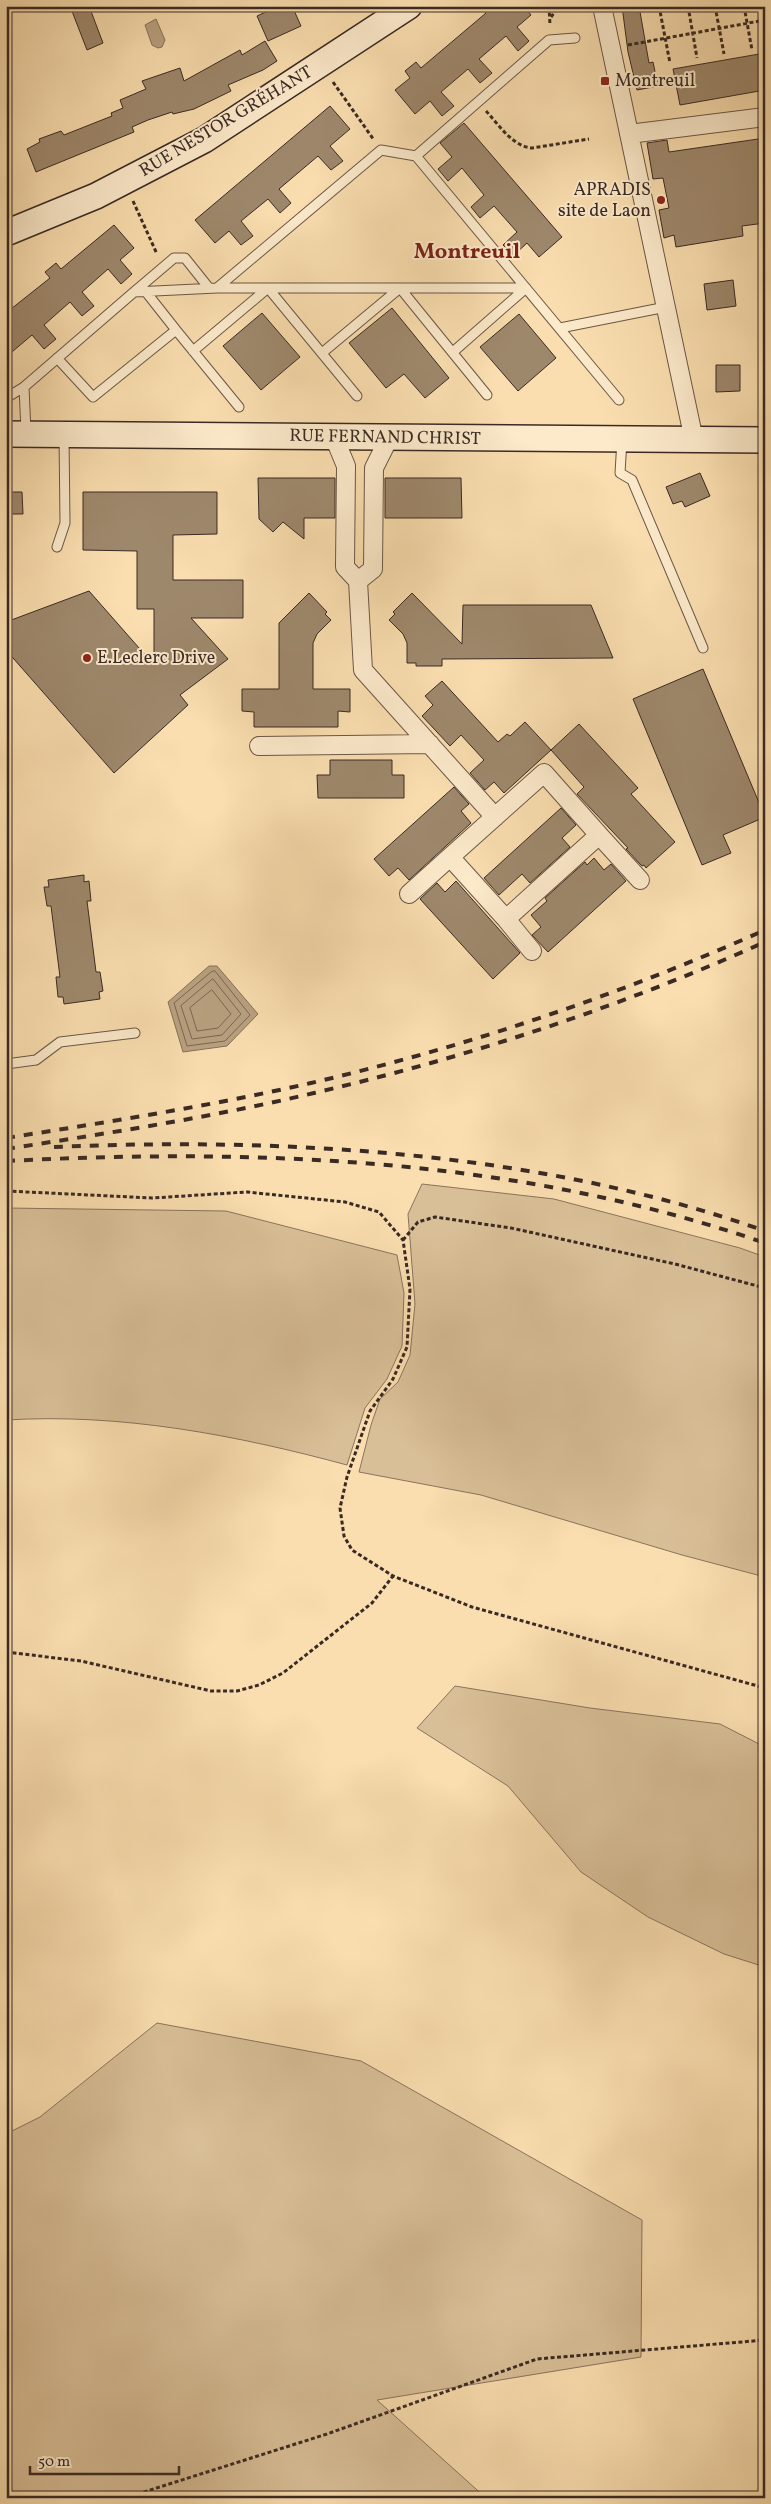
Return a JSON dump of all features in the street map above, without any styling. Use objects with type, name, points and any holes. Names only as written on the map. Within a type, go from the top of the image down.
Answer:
[{"type":"main road","name":"RUE NESTOR GRÉHANT","points":[[6,233],[65,210],[124,182],[204,140],[409,6]]},
{"type":"main road","name":"RUE FERNAND CHRIST","points":[[16,434],[765,440]]},
{"type":"street","points":[[602,6],[694,440]]},
{"type":"street","points":[[629,134],[765,117]]},
{"type":"street","points":[[334,437],[346,466],[345,567],[358,580],[363,670],[495,817]]},
{"type":"street","points":[[358,580],[373,569],[374,468],[389,438]]},
{"type":"street","points":[[259,746],[430,744]]},
{"type":"street","points":[[410,894],[544,773],[640,880]]},
{"type":"street","points":[[506,919],[599,835]]},
{"type":"street","points":[[450,857],[532,951]]},
{"type":"lane","points":[[416,156],[549,40],[575,38]]},
{"type":"lane","points":[[213,288],[381,150],[416,156],[618,400]]},
{"type":"lane","points":[[6,398],[24,387],[174,258],[186,258],[213,288]]},
{"type":"lane","points":[[134,292],[213,288],[526,288]]},
{"type":"lane","points":[[193,351],[268,288]]},
{"type":"lane","points":[[268,288],[357,396]]},
{"type":"lane","points":[[400,288],[487,395]]},
{"type":"lane","points":[[322,353],[400,288]]},
{"type":"lane","points":[[452,352],[526,288]]},
{"type":"lane","points":[[146,292],[239,407]]},
{"type":"lane","points":[[560,328],[666,307]]},
{"type":"lane","points":[[57,358],[93,397],[176,330]]},
{"type":"lane","points":[[16,434],[24,387]]},
{"type":"lane","points":[[57,547],[65,523],[64,435]]},
{"type":"lane","points":[[622,440],[620,473],[632,480],[703,648]]},
{"type":"lane","points":[[6,1064],[36,1060],[60,1042],[135,1034]]},
{"type":"path","points":[[549,6],[551,17],[549,40]]},
{"type":"path","points":[[551,17],[559,6]]},
{"type":"path","points":[[658,6],[670,63]]},
{"type":"path","points":[[688,6],[697,58]]},
{"type":"path","points":[[715,6],[724,54]]},
{"type":"path","points":[[744,6],[752,50]]},
{"type":"path","points":[[611,48],[765,20]]},
{"type":"path","points":[[321,65],[381,150]]},
{"type":"path","points":[[479,103],[513,141],[524,147],[532,148],[590,139]]},
{"type":"path","points":[[124,182],[163,266]]},
{"type":"path","points":[[6,1191],[152,1198],[246,1192],[345,1202],[380,1212],[403,1240],[410,1289],[407,1347],[393,1379],[370,1411],[346,1477],[340,1508],[344,1536],[352,1550],[394,1576],[472,1607],[765,1688]]},
{"type":"path","points":[[403,1240],[418,1222],[434,1217],[510,1228],[675,1264],[765,1288]]},
{"type":"path","points":[[6,1652],[81,1661],[211,1691],[237,1691],[259,1685],[283,1673],[372,1603],[394,1576]]},
{"type":"path","points":[[125,2498],[327,2434],[537,2360],[765,2340]]},
{"type":"shaded area","points":[[422,1184],[554,1199],[740,1248],[765,1257],[765,1577],[682,1555],[481,1495],[359,1472],[380,1399],[398,1382],[410,1355],[415,1304],[408,1214]]},
{"type":"shaded area","points":[[6,1208],[226,1211],[397,1255],[404,1293],[402,1346],[387,1379],[365,1408],[347,1465],[263,1444],[135,1423],[49,1419],[6,1420]]},
{"type":"shaded area","points":[[455,1686],[590,1708],[720,1724],[765,1747],[765,1967],[724,1954],[648,1917],[581,1872],[508,1786],[417,1728]]},
{"type":"shaded area","points":[[157,2023],[361,2061],[642,2220],[641,2357],[377,2400],[486,2498],[6,2498],[6,2134],[40,2117]]},
{"type":"water","points":[[156,19],[165,40],[162,47],[158,48],[152,45],[145,25]]},
{"type":"water","points":[[209,966],[217,966],[258,1014],[227,1046],[183,1052],[168,1002]]},
{"type":"building","points":[[70,6],[89,6],[103,43],[87,50]]},
{"type":"building","points":[[279,6],[292,6],[301,26],[268,41],[257,16]]},
{"type":"building","points":[[481,6],[524,6],[531,15],[517,27],[529,41],[518,51],[506,36],[479,59],[492,73],[480,83],[468,69],[441,92],[454,106],[442,116],[430,101],[415,114],[395,90],[410,78],[405,71],[416,62],[421,68],[486,13]]},
{"type":"building","points":[[622,6],[639,6],[649,63],[653,62],[658,86],[637,90],[628,52]]},
{"type":"building","points":[[265,41],[277,61],[263,70],[228,85],[231,91],[194,109],[173,114],[172,112],[148,120],[132,127],[134,132],[36,172],[27,149],[40,142],[39,139],[61,131],[64,135],[112,116],[111,113],[123,108],[120,100],[146,89],[142,81],[180,68],[184,81],[240,50],[242,55]]},
{"type":"building","points":[[765,53],[765,90],[680,105],[673,69]]},
{"type":"building","points":[[330,106],[350,129],[330,146],[343,161],[331,170],[318,156],[279,189],[291,203],[280,213],[268,199],[241,221],[253,236],[241,245],[229,231],[215,243],[195,220]]},
{"type":"building","points":[[464,123],[562,237],[539,257],[527,243],[513,256],[503,245],[517,232],[494,206],[480,218],[471,207],[484,195],[462,168],[448,181],[438,169],[452,157],[440,143]]},
{"type":"building","points":[[765,138],[765,223],[742,226],[743,236],[676,247],[674,235],[664,238],[659,210],[669,208],[663,178],[653,179],[647,143],[667,140],[669,152]]},
{"type":"building","points":[[114,225],[134,248],[120,260],[132,274],[121,284],[108,269],[82,292],[94,306],[82,316],[70,302],[44,325],[56,339],[44,349],[32,335],[6,357],[6,316],[12,311],[11,309],[50,278],[45,272],[56,263],[61,269]]},
{"type":"building","points":[[733,280],[736,306],[707,310],[704,284]]},
{"type":"building","points":[[392,308],[449,378],[425,398],[404,374],[386,388],[349,343]]},
{"type":"building","points":[[262,313],[300,357],[261,390],[223,346]]},
{"type":"building","points":[[519,314],[556,358],[518,391],[480,347]]},
{"type":"building","points":[[716,365],[740,365],[740,391],[716,392]]},
{"type":"building","points":[[700,473],[710,496],[685,507],[682,501],[673,504],[666,487]]},
{"type":"building","points":[[258,478],[335,478],[335,518],[304,518],[304,539],[283,522],[273,532],[259,519]]},
{"type":"building","points":[[385,478],[461,478],[462,518],[385,518]]},
{"type":"building","points":[[6,492],[22,492],[23,514],[6,514]]},
{"type":"building","points":[[83,492],[217,492],[217,534],[173,535],[173,580],[243,580],[243,618],[191,618],[228,659],[180,695],[188,705],[114,773],[6,650],[6,622],[89,591],[154,665],[154,609],[137,609],[137,551],[83,550]]},
{"type":"building","points":[[309,593],[327,612],[325,614],[331,620],[317,634],[313,643],[313,689],[350,689],[350,712],[338,711],[338,727],[254,727],[254,712],[242,711],[242,689],[279,689],[279,623]]},
{"type":"building","points":[[412,593],[462,644],[463,605],[591,605],[613,658],[442,659],[442,666],[416,666],[416,663],[407,663],[407,643],[403,634],[389,620],[395,614],[393,612]]},
{"type":"building","points":[[703,669],[765,817],[723,835],[731,853],[702,865],[633,699]]},
{"type":"building","points":[[442,681],[498,742],[507,734],[510,736],[525,722],[551,750],[504,793],[494,782],[485,790],[470,773],[484,760],[461,735],[450,746],[422,716],[433,705],[425,696]]},
{"type":"building","points":[[579,724],[638,788],[631,794],[675,842],[646,868],[626,849],[628,848],[577,794],[584,787],[551,750]]},
{"type":"building","points":[[330,760],[392,760],[392,775],[404,775],[404,798],[318,798],[317,775],[330,775]]},
{"type":"building","points":[[454,787],[469,804],[461,811],[471,823],[409,880],[398,868],[389,876],[374,859]]},
{"type":"building","points":[[561,808],[576,825],[562,838],[570,847],[530,883],[522,874],[499,895],[484,878]]},
{"type":"building","points":[[594,858],[604,870],[611,864],[626,881],[548,952],[532,935],[541,927],[531,915],[547,901],[545,898],[585,862],[587,865]]},
{"type":"building","points":[[84,875],[84,882],[89,881],[91,901],[87,901],[96,972],[100,972],[103,991],[99,992],[100,999],[64,1004],[63,997],[58,997],[56,977],[60,977],[51,906],[47,906],[44,887],[49,887],[48,880]]},
{"type":"building","points":[[456,881],[520,953],[493,979],[420,899],[437,883],[445,892]]},
{"type":"railway","points":[[6,1138],[121,1120],[235,1099],[369,1069],[484,1036],[598,997],[710,954],[765,930]]},
{"type":"railway","points":[[6,1149],[238,1110],[372,1079],[487,1047],[599,1009],[710,966],[765,942]]},
{"type":"railway","points":[[54,1147],[142,1144],[232,1145],[323,1148],[414,1156],[504,1167],[593,1183],[680,1204],[765,1231]]},
{"type":"railway","points":[[6,1161],[198,1156],[390,1165],[485,1176],[579,1192],[672,1215],[765,1243]]},
{"type":"place","name":"Montreuil","points":[[605,81]]},
{"type":"place","name":"APRADIS site de Laon","points":[[661,200]]},
{"type":"place","name":"E.Leclerc Drive","points":[[87,658]]},
{"type":"district","name":"Montreuil","points":[[467,252]]}]
